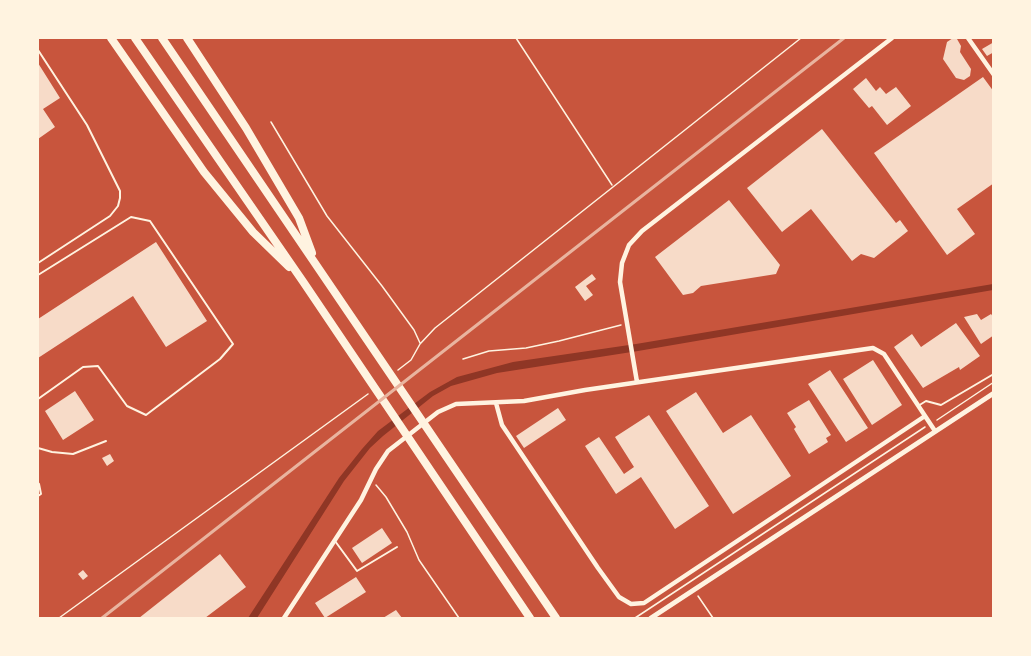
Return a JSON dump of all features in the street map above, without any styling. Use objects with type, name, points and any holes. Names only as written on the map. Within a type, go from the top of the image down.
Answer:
[{"type":"highway","points":[[111,38],[222,195],[253,232],[304,283]]},
{"type":"highway","points":[[135,38],[530,618]]},
{"type":"highway","points":[[162,38],[319,270],[391,371],[421,428],[556,618]]},
{"type":"highway","points":[[187,38],[246,128],[294,211],[319,270]]},
{"type":"street","points":[[638,382],[621,282],[625,251],[635,237],[892,38]]},
{"type":"street","points":[[968,38],[993,75]]},
{"type":"street","points":[[284,618],[367,490],[388,451],[421,428],[438,412],[456,404],[524,401],[873,348],[884,354],[935,431]]},
{"type":"street","points":[[651,618],[993,393]]},
{"type":"street","points":[[496,404],[502,425],[572,530],[619,597],[631,604],[644,603],[925,416]]},
{"type":"lane","points":[[38,50],[87,125],[120,191],[118,206],[110,216],[38,263]]},
{"type":"lane","points":[[38,275],[131,216],[150,221],[233,344],[220,359],[146,415],[127,406],[98,366],[83,367],[38,399]]},
{"type":"lane","points":[[918,406],[926,401],[941,405],[992,375]]},
{"type":"lane","points":[[38,447],[52,452],[73,454],[106,441]]},
{"type":"lane","points":[[38,483],[41,494],[38,496]]},
{"type":"lane","points":[[334,541],[340,545],[357,571],[397,547]]},
{"type":"path","points":[[516,38],[613,185]]},
{"type":"path","points":[[391,371],[411,360],[420,344],[435,328],[801,38]]},
{"type":"path","points":[[271,122],[327,216],[408,321],[420,344]]},
{"type":"path","points":[[463,359],[489,351],[526,348],[559,341],[627,324]]},
{"type":"path","points":[[635,618],[993,382]]},
{"type":"path","points":[[59,618],[370,393]]},
{"type":"path","points":[[372,479],[407,532],[419,560],[459,618]]},
{"type":"path","points":[[694,590],[713,618]]},
{"type":"shaded area","points":[[993,284],[993,290],[497,373],[451,386],[433,396],[370,448],[344,481],[257,618],[248,618],[339,478],[362,449],[378,431],[430,392],[457,377],[513,362],[636,344]]},
{"type":"building","points":[[953,38],[957,39],[961,46],[960,52],[971,69],[970,76],[964,80],[956,78],[943,59],[947,42]]},
{"type":"building","points":[[994,42],[994,52],[987,56],[982,49]]},
{"type":"building","points":[[38,63],[60,98],[43,109],[55,127],[38,139]]},
{"type":"building","points":[[983,77],[994,92],[994,183],[957,209],[975,234],[947,255],[874,153]]},
{"type":"building","points":[[866,78],[876,91],[880,87],[886,94],[896,87],[911,106],[887,125],[872,106],[869,108],[853,89]]},
{"type":"building","points":[[822,129],[896,223],[900,220],[908,231],[874,258],[861,254],[852,261],[811,209],[782,232],[747,188]]},
{"type":"building","points":[[729,200],[780,265],[776,274],[701,286],[693,293],[683,295],[655,257]]},
{"type":"building","points":[[156,242],[207,321],[166,347],[133,296],[38,358],[38,319]]},
{"type":"building","points":[[592,274],[596,279],[586,286],[593,295],[585,301],[575,287]]},
{"type":"building","points":[[977,314],[981,320],[991,314],[994,318],[994,335],[981,344],[964,317]]},
{"type":"building","points":[[956,323],[980,356],[960,370],[959,367],[923,388],[894,347],[912,334],[921,347]]},
{"type":"building","points":[[873,360],[902,405],[872,425],[843,379]]},
{"type":"building","points":[[830,370],[868,428],[846,442],[808,384]]},
{"type":"building","points":[[75,391],[94,420],[63,440],[45,411]]},
{"type":"building","points":[[696,392],[723,433],[751,415],[791,476],[733,514],[666,411]]},
{"type":"building","points":[[809,400],[831,435],[826,438],[828,442],[809,454],[787,413]]},
{"type":"building","points":[[558,408],[566,420],[524,448],[516,436]]},
{"type":"building","points":[[649,415],[709,506],[675,529],[641,477],[616,494],[585,446],[599,437],[624,474],[634,467],[615,437]]},
{"type":"building","points":[[110,454],[114,461],[107,466],[102,458]]},
{"type":"building","points":[[382,528],[392,543],[362,563],[352,548]]},
{"type":"building","points":[[220,554],[246,587],[205,618],[139,618]]},
{"type":"building","points":[[83,570],[88,576],[83,580],[78,574]]},
{"type":"building","points":[[356,577],[366,592],[325,618],[315,603]]},
{"type":"building","points":[[396,610],[402,618],[383,618]]},
{"type":"railway","points":[[102,618],[844,38]]}]
